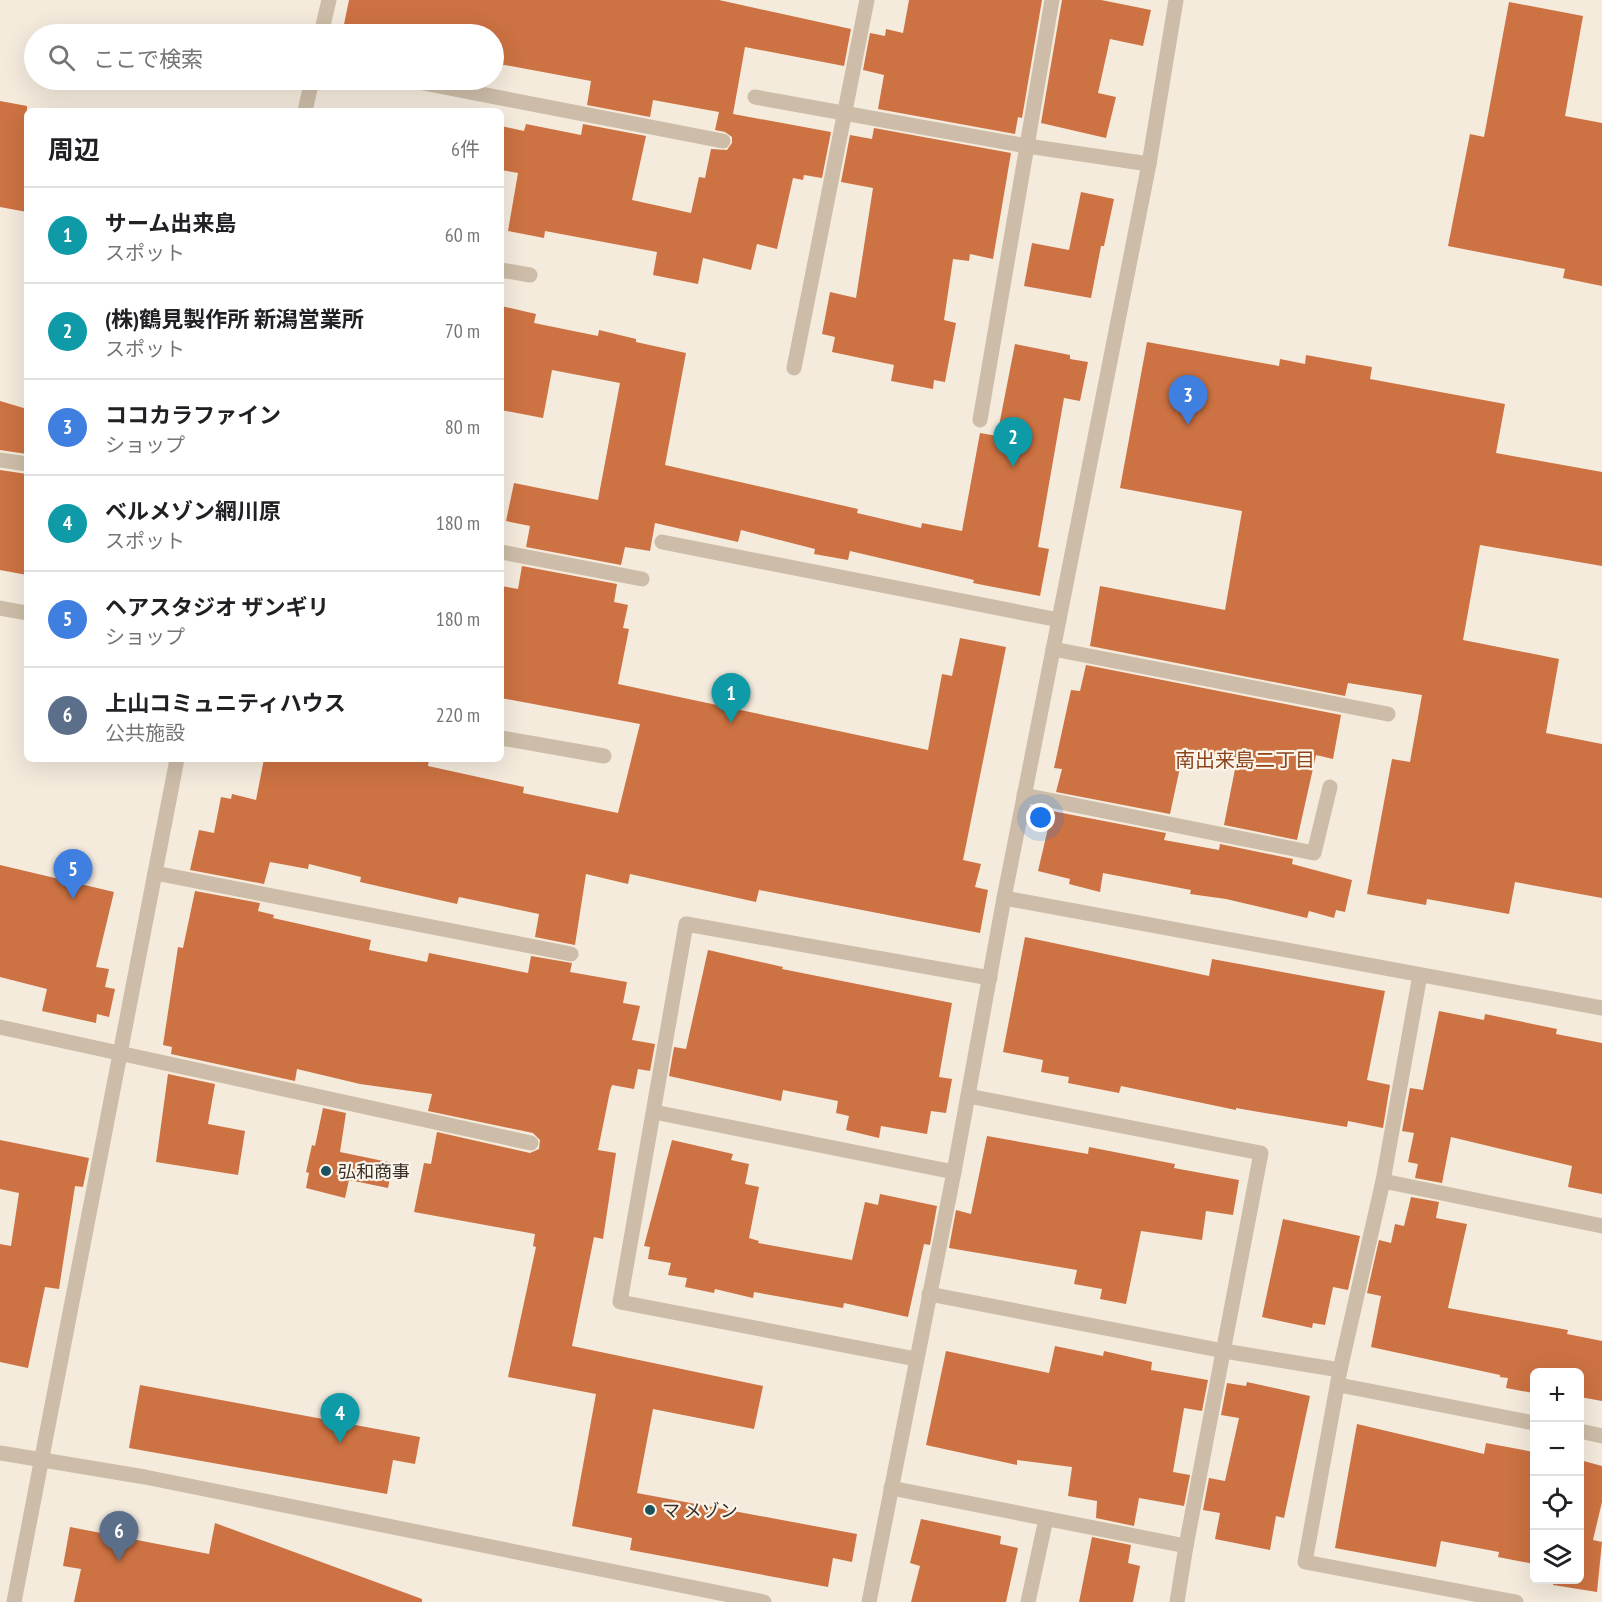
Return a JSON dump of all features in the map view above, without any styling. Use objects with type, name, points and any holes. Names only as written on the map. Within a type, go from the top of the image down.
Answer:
[{"type":"street","points":[[323,24],[328,0]]},
{"type":"street","points":[[794,368],[867,0]]},
{"type":"street","points":[[980,420],[1052,0]]},
{"type":"street","points":[[869,1602],[954,1172],[1004,897],[1149,164],[1176,0]]},
{"type":"street","points":[[306,108],[310,90]]},
{"type":"street","points":[[460,90],[723,141]]},
{"type":"street","points":[[755,97],[1027,146],[1149,164]]},
{"type":"street","points":[[504,271],[530,276]]},
{"type":"street","points":[[0,460],[24,464]]},
{"type":"street","points":[[662,542],[1059,620]]},
{"type":"street","points":[[504,553],[642,579]]},
{"type":"street","points":[[0,608],[24,612]]},
{"type":"street","points":[[1053,649],[1388,714]]},
{"type":"street","points":[[504,739],[604,756]]},
{"type":"street","points":[[14,1602],[176,762]]},
{"type":"street","points":[[1024,795],[1314,853],[1330,787]]},
{"type":"street","points":[[155,873],[571,954]]},
{"type":"street","points":[[1004,897],[1602,1008]]},
{"type":"street","points":[[916,1359],[620,1302],[686,924],[990,978]]},
{"type":"street","points":[[1419,975],[1383,1181],[1340,1377],[1305,1562],[1516,1602]]},
{"type":"street","points":[[0,1027],[531,1143]]},
{"type":"street","points":[[968,1096],[1261,1153],[1177,1602]]},
{"type":"street","points":[[654,1112],[954,1172]]},
{"type":"street","points":[[1383,1181],[1602,1226]]},
{"type":"street","points":[[929,1294],[1224,1351],[1530,1422]]},
{"type":"street","points":[[1584,1432],[1602,1436]]},
{"type":"street","points":[[0,1453],[146,1477],[764,1602]]},
{"type":"street","points":[[891,1488],[1186,1546]]},
{"type":"street","points":[[1028,1602],[1046,1519]]},
{"type":"building","points":[[349,0],[719,0],[851,29],[844,66],[745,47],[733,114],[831,132],[822,178],[804,175],[803,180],[793,178],[777,249],[757,244],[751,270],[703,258],[698,284],[653,275],[657,252],[545,231],[544,238],[508,231],[518,173],[504,171],[504,127],[524,131],[526,124],[581,135],[583,124],[646,136],[632,200],[691,213],[699,177],[705,178],[711,149],[727,150],[732,143],[732,137],[725,132],[715,130],[719,112],[653,100],[650,117],[587,105],[591,81],[504,65],[504,24],[344,24]]},
{"type":"building","points":[[909,0],[1042,0],[1022,118],[1018,117],[1015,134],[878,109],[884,75],[863,70],[870,33],[885,36],[886,29],[903,33]]},
{"type":"building","points":[[1062,0],[1101,0],[1151,10],[1143,46],[1110,39],[1098,93],[1116,97],[1106,138],[1041,123]]},
{"type":"building","points":[[1509,2],[1583,16],[1565,116],[1602,123],[1602,286],[1563,278],[1565,269],[1448,246],[1470,134],[1484,137]]},
{"type":"building","points":[[0,101],[27,106],[27,108],[24,108],[24,211],[0,207]]},
{"type":"building","points":[[874,128],[1011,153],[993,259],[970,254],[969,261],[953,259],[944,320],[956,323],[945,382],[934,380],[933,389],[891,381],[894,365],[832,352],[835,337],[822,334],[830,292],[856,298],[873,188],[841,182],[850,135],[872,139]]},
{"type":"building","points":[[1081,192],[1114,199],[1104,246],[1101,246],[1091,298],[1024,286],[1032,243],[1069,250]]},
{"type":"building","points":[[504,307],[536,314],[534,323],[598,336],[599,330],[636,339],[636,342],[686,353],[665,465],[858,509],[857,513],[921,528],[922,523],[962,531],[980,433],[997,436],[1015,344],[1070,355],[1070,359],[1088,362],[1080,401],[1064,398],[1038,547],[1049,549],[1040,596],[973,583],[974,580],[850,551],[848,560],[814,554],[815,549],[741,530],[738,542],[655,523],[650,551],[625,547],[621,565],[526,547],[530,526],[506,521],[514,483],[598,500],[620,383],[552,370],[543,418],[504,411]]},
{"type":"building","points":[[1147,342],[1279,366],[1280,359],[1305,364],[1306,355],[1372,367],[1370,379],[1505,404],[1496,453],[1602,472],[1602,566],[1480,545],[1463,640],[1559,659],[1546,733],[1602,744],[1602,898],[1515,882],[1509,914],[1427,899],[1426,905],[1367,894],[1392,759],[1410,762],[1422,695],[1348,683],[1345,696],[1090,646],[1100,586],[1225,610],[1242,511],[1120,488]]},
{"type":"building","points":[[0,401],[24,408],[24,454],[0,450]]},
{"type":"building","points":[[0,470],[24,474],[24,574],[0,570]]},
{"type":"building","points":[[522,566],[617,584],[614,602],[628,605],[623,628],[629,629],[618,684],[928,750],[942,674],[952,676],[960,638],[1006,647],[963,860],[981,864],[975,887],[988,890],[980,933],[759,890],[756,902],[630,874],[628,884],[586,874],[575,945],[535,937],[539,914],[459,897],[457,904],[360,882],[361,877],[309,864],[308,869],[270,862],[264,884],[190,870],[199,830],[214,833],[221,797],[231,799],[232,794],[256,800],[263,762],[429,762],[428,766],[524,787],[523,793],[618,813],[640,724],[504,699],[504,587],[518,589]]},
{"type":"building","points":[[1086,665],[1341,715],[1333,759],[1316,755],[1297,840],[1224,825],[1237,759],[1184,749],[1170,814],[1056,792],[1062,769],[1054,768],[1071,690],[1080,691]]},
{"type":"building","points":[[1052,811],[1166,833],[1164,840],[1219,850],[1220,844],[1293,859],[1292,864],[1352,880],[1345,912],[1336,910],[1334,918],[1309,911],[1307,918],[1226,899],[1190,894],[1191,890],[1103,873],[1100,892],[1069,884],[1070,879],[1038,871]]},
{"type":"building","points":[[0,865],[114,892],[96,967],[109,969],[105,987],[115,989],[109,1017],[97,1014],[96,1023],[42,1011],[47,989],[0,977]]},
{"type":"building","points":[[195,891],[260,903],[258,911],[274,915],[273,918],[371,940],[369,950],[427,962],[429,953],[528,973],[531,956],[572,963],[570,972],[627,982],[623,1003],[640,1006],[632,1040],[655,1044],[650,1071],[638,1069],[634,1089],[612,1085],[610,1091],[598,1150],[616,1153],[603,1239],[594,1237],[572,1346],[763,1386],[754,1429],[653,1409],[637,1493],[857,1534],[852,1562],[833,1558],[828,1587],[630,1550],[632,1538],[572,1526],[596,1394],[508,1377],[536,1247],[533,1246],[535,1234],[414,1212],[424,1163],[431,1164],[437,1132],[530,1153],[539,1149],[540,1140],[533,1133],[428,1111],[432,1094],[360,1084],[297,1069],[295,1081],[171,1054],[172,1047],[163,1045],[178,947],[183,948]]},
{"type":"building","points":[[1025,937],[1209,976],[1212,959],[1385,991],[1367,1080],[1390,1085],[1383,1128],[1348,1121],[1347,1127],[1236,1108],[1236,1110],[1121,1086],[1119,1093],[1068,1083],[1069,1077],[1041,1072],[1043,1060],[1003,1052]]},
{"type":"building","points":[[708,950],[783,967],[782,969],[952,1003],[939,1077],[952,1079],[946,1113],[931,1111],[927,1134],[881,1126],[879,1138],[846,1130],[849,1116],[836,1113],[838,1101],[783,1090],[781,1101],[669,1076],[674,1047],[686,1049]]},
{"type":"building","points":[[1439,1011],[1484,1020],[1485,1014],[1557,1029],[1556,1034],[1602,1043],[1602,1194],[1568,1187],[1572,1166],[1451,1137],[1442,1183],[1415,1178],[1418,1164],[1408,1162],[1414,1133],[1402,1131],[1410,1088],[1423,1090]]},
{"type":"building","points":[[168,1074],[215,1084],[208,1124],[245,1131],[238,1175],[156,1162]]},
{"type":"building","points":[[323,1108],[346,1113],[340,1152],[393,1163],[388,1188],[349,1180],[345,1198],[306,1188],[309,1173],[306,1172],[312,1145],[315,1146]]},
{"type":"building","points":[[987,1136],[1088,1154],[1089,1147],[1175,1164],[1174,1168],[1239,1180],[1233,1215],[1206,1211],[1202,1240],[1141,1231],[1126,1304],[1100,1299],[1102,1289],[1074,1284],[1077,1270],[949,1248],[956,1210],[971,1214]]},
{"type":"building","points":[[0,1140],[89,1158],[83,1187],[75,1186],[59,1289],[45,1287],[28,1368],[0,1362],[0,1244],[11,1246],[19,1193],[0,1189]]},
{"type":"building","points":[[672,1140],[733,1154],[731,1160],[749,1164],[745,1184],[759,1187],[749,1238],[759,1241],[758,1243],[852,1260],[865,1202],[878,1205],[880,1194],[937,1206],[930,1245],[924,1244],[908,1317],[844,1303],[843,1308],[754,1292],[753,1298],[715,1289],[714,1293],[685,1287],[687,1278],[668,1275],[671,1263],[648,1259],[650,1247],[644,1246]]},
{"type":"building","points":[[1411,1197],[1439,1202],[1436,1218],[1467,1224],[1448,1308],[1568,1330],[1567,1334],[1602,1341],[1602,1401],[1584,1398],[1584,1368],[1530,1368],[1530,1392],[1506,1388],[1508,1378],[1500,1377],[1500,1375],[1371,1347],[1381,1296],[1367,1293],[1379,1240],[1391,1243],[1395,1224],[1404,1226]]},
{"type":"building","points":[[1283,1219],[1360,1236],[1348,1290],[1333,1287],[1325,1325],[1313,1323],[1312,1328],[1262,1317]]},
{"type":"building","points":[[1055,1346],[1103,1356],[1104,1351],[1152,1362],[1151,1370],[1208,1380],[1202,1411],[1184,1408],[1173,1472],[1190,1475],[1184,1506],[1139,1498],[1134,1526],[1096,1518],[1097,1501],[1068,1496],[1072,1467],[1017,1460],[1017,1465],[926,1445],[946,1351],[1049,1373]]},
{"type":"building","points":[[1247,1382],[1310,1396],[1284,1518],[1276,1516],[1270,1550],[1215,1539],[1220,1513],[1203,1510],[1209,1478],[1225,1481],[1239,1418],[1221,1415],[1227,1383],[1246,1386]]},
{"type":"building","points":[[140,1385],[420,1437],[415,1464],[393,1460],[387,1494],[129,1448]]},
{"type":"building","points":[[1357,1424],[1484,1454],[1486,1443],[1530,1451],[1530,1563],[1498,1557],[1499,1552],[1441,1541],[1436,1567],[1335,1548]]},
{"type":"building","points":[[1584,1461],[1602,1466],[1602,1502],[1593,1540],[1602,1542],[1597,1592],[1553,1585],[1584,1584]]},
{"type":"building","points":[[921,1519],[1001,1536],[1000,1544],[1018,1548],[1006,1602],[911,1602],[920,1566],[910,1563]]},
{"type":"building","points":[[215,1523],[422,1599],[422,1602],[74,1602],[81,1569],[63,1566],[70,1527],[209,1554]]},
{"type":"building","points":[[1092,1537],[1131,1545],[1128,1563],[1140,1566],[1133,1602],[1079,1602]]},
{"type":"place","name":"ココカラファイン","points":[[1188,425]]},
{"type":"place","name":"(株)鶴見製作所 新潟営業所","points":[[1013,467]]},
{"type":"place","name":"サーム出来島","points":[[731,723]]},
{"type":"place","name":"ヘアスタジオ ザンギリ","points":[[73,899]]},
{"type":"place","name":"弘和商事","points":[[326,1171]]},
{"type":"place","name":"ベルメゾン網川原","points":[[340,1443]]},
{"type":"place","name":"マ メゾン","points":[[650,1510]]},
{"type":"place","name":"上山コミュニティハウス","points":[[119,1561]]},
{"type":"district","name":"南出来島二丁目","points":[[1245,760]]}]
